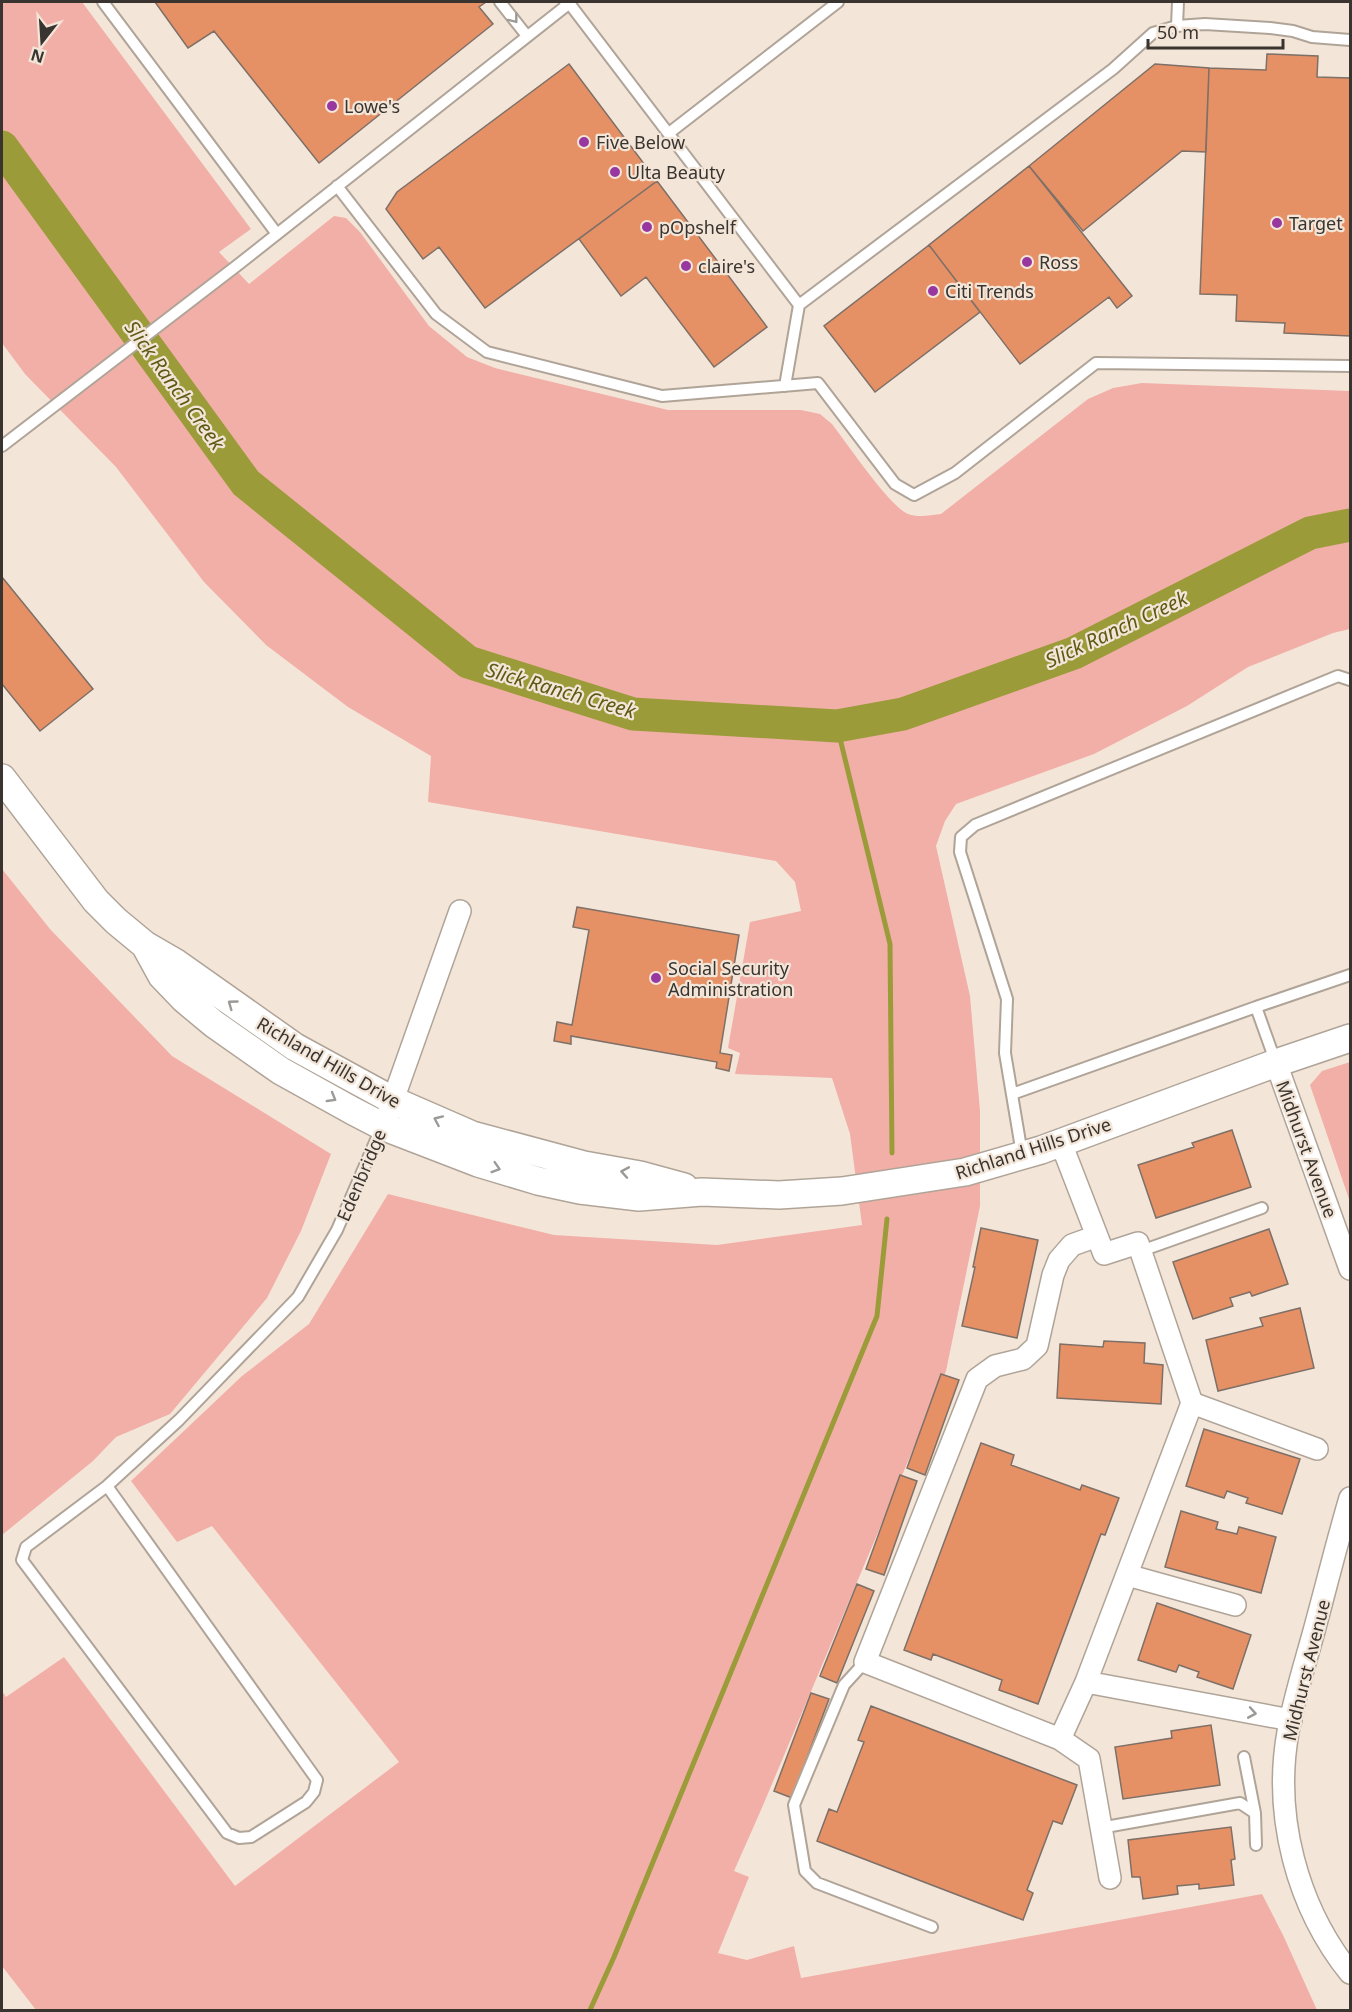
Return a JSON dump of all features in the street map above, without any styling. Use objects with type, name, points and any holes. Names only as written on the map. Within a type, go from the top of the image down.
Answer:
[{"type":"street","name":"Richland Hills Drive","points":[[2,778],[96,901],[116,921],[145,945],[176,963],[295,1047],[394,1101],[472,1134],[584,1165],[640,1175],[702,1192]]},
{"type":"street","name":"Edenbridge","points":[[382,1126],[394,1101],[460,910]]},
{"type":"street","name":"Richland Hills Drive","points":[[145,945],[162,976],[184,999],[214,1024],[281,1071],[382,1126],[478,1163],[538,1181],[580,1190],[639,1197],[702,1192],[779,1195],[843,1191],[965,1172],[1061,1143],[1350,1038]]},
{"type":"street","name":"Midhurst Avenue","points":[[1276,1063],[1350,1269]]},
{"type":"street","points":[[1060,1738],[1086,1682],[1192,1403],[1138,1243],[1104,1254],[1061,1143]]},
{"type":"street","points":[[1097,1236],[1072,1245],[1059,1260],[1053,1275],[1037,1346],[1023,1359],[995,1366],[977,1379],[865,1662],[1060,1738],[1089,1759],[1110,1878]]},
{"type":"street","points":[[1192,1403],[1317,1449]]},
{"type":"street","name":"Midhurst Avenue","points":[[1349,1508],[1291,1720],[1283,1788],[1287,1832],[1299,1877],[1317,1920],[1350,1973]]},
{"type":"street","points":[[1127,1575],[1235,1605]]},
{"type":"street","points":[[1086,1682],[1291,1720]]},
{"type":"lane","points":[[104,2],[277,234]]},
{"type":"lane","points":[[500,2],[527,36]]},
{"type":"lane","points":[[2,446],[239,264],[568,2],[799,305]]},
{"type":"lane","points":[[669,133],[838,2]]},
{"type":"lane","points":[[1177,26],[1178,2]]},
{"type":"lane","points":[[785,386],[799,305],[1113,69],[1153,33],[1177,26],[1222,25],[1270,28],[1293,31],[1312,38],[1350,40]]},
{"type":"lane","points":[[337,186],[436,314],[488,352],[662,396],[818,383],[895,484],[914,495],[955,473],[1096,363],[1350,366]]},
{"type":"lane","points":[[1023,1156],[1005,1053],[1006,999],[960,852],[961,837],[975,825],[1338,676],[1350,680]]},
{"type":"lane","points":[[1012,1094],[1350,975]]},
{"type":"lane","points":[[1256,1007],[1276,1063]]},
{"type":"lane","name":"Edenbridge","points":[[107,1486],[317,1780],[314,1792],[306,1802],[251,1837],[239,1838],[227,1833],[22,1560],[26,1547],[107,1486],[180,1420],[297,1297],[338,1230],[382,1126]]},
{"type":"lane","points":[[1141,1251],[1262,1208]]},
{"type":"lane","points":[[865,1662],[844,1685],[794,1805],[805,1871],[817,1883],[932,1927]]},
{"type":"lane","points":[[1244,1757],[1255,1814],[1257,1845]]},
{"type":"lane","points":[[1100,1828],[1240,1803],[1255,1814]]},
{"type":"shaded area","points":[[2,2],[82,2],[251,229],[219,252],[249,284],[334,216],[346,218],[360,232],[429,326],[467,357],[495,368],[668,410],[801,410],[820,414],[832,424],[891,500],[908,514],[921,516],[941,514],[1088,399],[1113,388],[1142,383],[1350,391],[1350,629],[1333,633],[1248,667],[1187,706],[1094,754],[956,804],[945,821],[936,846],[970,996],[980,1111],[980,1206],[946,1371],[734,1871],[749,1877],[718,1953],[747,1960],[794,1946],[801,1978],[1262,1894],[1317,2010],[36,2010],[2,1966],[2,1691],[6,1697],[64,1657],[235,1886],[399,1762],[212,1526],[177,1542],[131,1481],[242,1376],[309,1324],[388,1194],[554,1235],[717,1245],[862,1225],[850,1134],[832,1078],[735,1074],[740,1053],[728,1048],[750,922],[801,911],[795,882],[776,861],[428,802],[431,756],[348,707],[266,645],[204,582],[116,467],[25,374],[2,343]]},
{"type":"shaded area","points":[[2,869],[50,929],[172,1056],[331,1154],[301,1231],[267,1298],[170,1414],[116,1437],[93,1461],[2,1535]]},
{"type":"shaded area","points":[[1350,1062],[1350,1202],[1310,1085],[1322,1071]]},
{"type":"building","name":"Lowe's","points":[[155,2],[486,2],[479,7],[493,24],[319,163],[214,31],[188,48]]},
{"type":"building","name":"Target","points":[[1267,54],[1318,56],[1317,77],[1350,78],[1350,336],[1284,333],[1285,323],[1236,321],[1237,295],[1200,294],[1209,68],[1266,70]]},
{"type":"building","points":[[569,64],[657,181],[485,308],[439,247],[423,259],[386,209],[397,192]]},
{"type":"building","points":[[1155,64],[1209,68],[1206,152],[1182,151],[1083,231],[1029,166]]},
{"type":"building","points":[[1029,166],[1132,296],[1117,308],[1109,297],[1020,364],[929,245]]},
{"type":"building","points":[[657,181],[767,327],[714,367],[646,277],[621,296],[579,239]]},
{"type":"building","points":[[929,245],[980,312],[875,392],[824,326]]},
{"type":"building","points":[[2,577],[93,689],[40,731],[2,684]]},
{"type":"building","name":"Social Security Administration","points":[[577,907],[739,935],[720,1053],[732,1055],[729,1071],[716,1068],[717,1062],[571,1036],[571,1044],[554,1041],[557,1022],[572,1025],[589,930],[573,927]]},
{"type":"building","points":[[1232,1130],[1251,1187],[1156,1218],[1138,1165],[1194,1147],[1192,1143]]},
{"type":"building","points":[[981,1228],[1038,1240],[1017,1338],[962,1326]]},
{"type":"building","points":[[1269,1229],[1288,1284],[1252,1296],[1250,1292],[1230,1298],[1233,1306],[1193,1319],[1173,1262]]},
{"type":"building","points":[[1300,1308],[1314,1368],[1218,1391],[1206,1340],[1263,1326],[1260,1318]]},
{"type":"building","points":[[1104,1341],[1145,1343],[1144,1363],[1163,1365],[1161,1404],[1057,1398],[1060,1344],[1103,1347]]},
{"type":"building","points":[[941,1374],[959,1380],[925,1475],[907,1468]]},
{"type":"building","points":[[1204,1429],[1300,1459],[1282,1514],[1246,1503],[1248,1498],[1227,1491],[1224,1498],[1186,1486]]},
{"type":"building","points":[[981,1443],[1014,1455],[1011,1465],[1080,1490],[1082,1485],[1119,1498],[1105,1535],[1101,1534],[1038,1704],[999,1690],[1002,1680],[933,1654],[931,1660],[904,1650]]},
{"type":"building","points":[[900,1475],[917,1481],[884,1575],[866,1569]]},
{"type":"building","points":[[1181,1511],[1218,1522],[1216,1529],[1237,1534],[1239,1527],[1276,1537],[1261,1593],[1165,1567]]},
{"type":"building","points":[[857,1584],[874,1591],[837,1683],[820,1676]]},
{"type":"building","points":[[1157,1603],[1251,1635],[1233,1689],[1197,1677],[1199,1672],[1179,1665],[1176,1672],[1138,1660]]},
{"type":"building","points":[[811,1693],[829,1699],[792,1798],[774,1791]]},
{"type":"building","points":[[871,1706],[1077,1785],[1062,1824],[1053,1821],[1027,1890],[1033,1893],[1023,1920],[817,1841],[829,1809],[837,1812],[864,1742],[858,1740]]},
{"type":"building","points":[[1211,1725],[1220,1785],[1123,1799],[1115,1747],[1172,1738],[1171,1731]]},
{"type":"building","points":[[1231,1827],[1235,1859],[1231,1860],[1234,1885],[1199,1889],[1199,1884],[1177,1886],[1178,1894],[1143,1899],[1140,1877],[1132,1877],[1128,1840]]},
{"type":"waterway","name":"Slick Ranch Creek","points":[[2,147],[246,483],[468,662],[633,714],[837,726],[903,714],[1074,653],[1310,533],[1350,525]]},
{"type":"waterway","points":[[837,726],[890,944],[892,1153]]},
{"type":"waterway","points":[[590,2010],[614,1957],[877,1316],[887,1219]]},
{"type":"place","name":"Lowe's","points":[[332,106]]},
{"type":"place","name":"Five Below","points":[[584,142]]},
{"type":"place","name":"Ulta Beauty","points":[[615,172]]},
{"type":"place","name":"Target","points":[[1277,223]]},
{"type":"place","name":"pOpshelf","points":[[647,227]]},
{"type":"place","name":"Ross","points":[[1027,262]]},
{"type":"place","name":"claire's","points":[[686,266]]},
{"type":"place","name":"Citi Trends","points":[[933,291]]},
{"type":"place","name":"Social Security Administration","points":[[656,978]]}]
